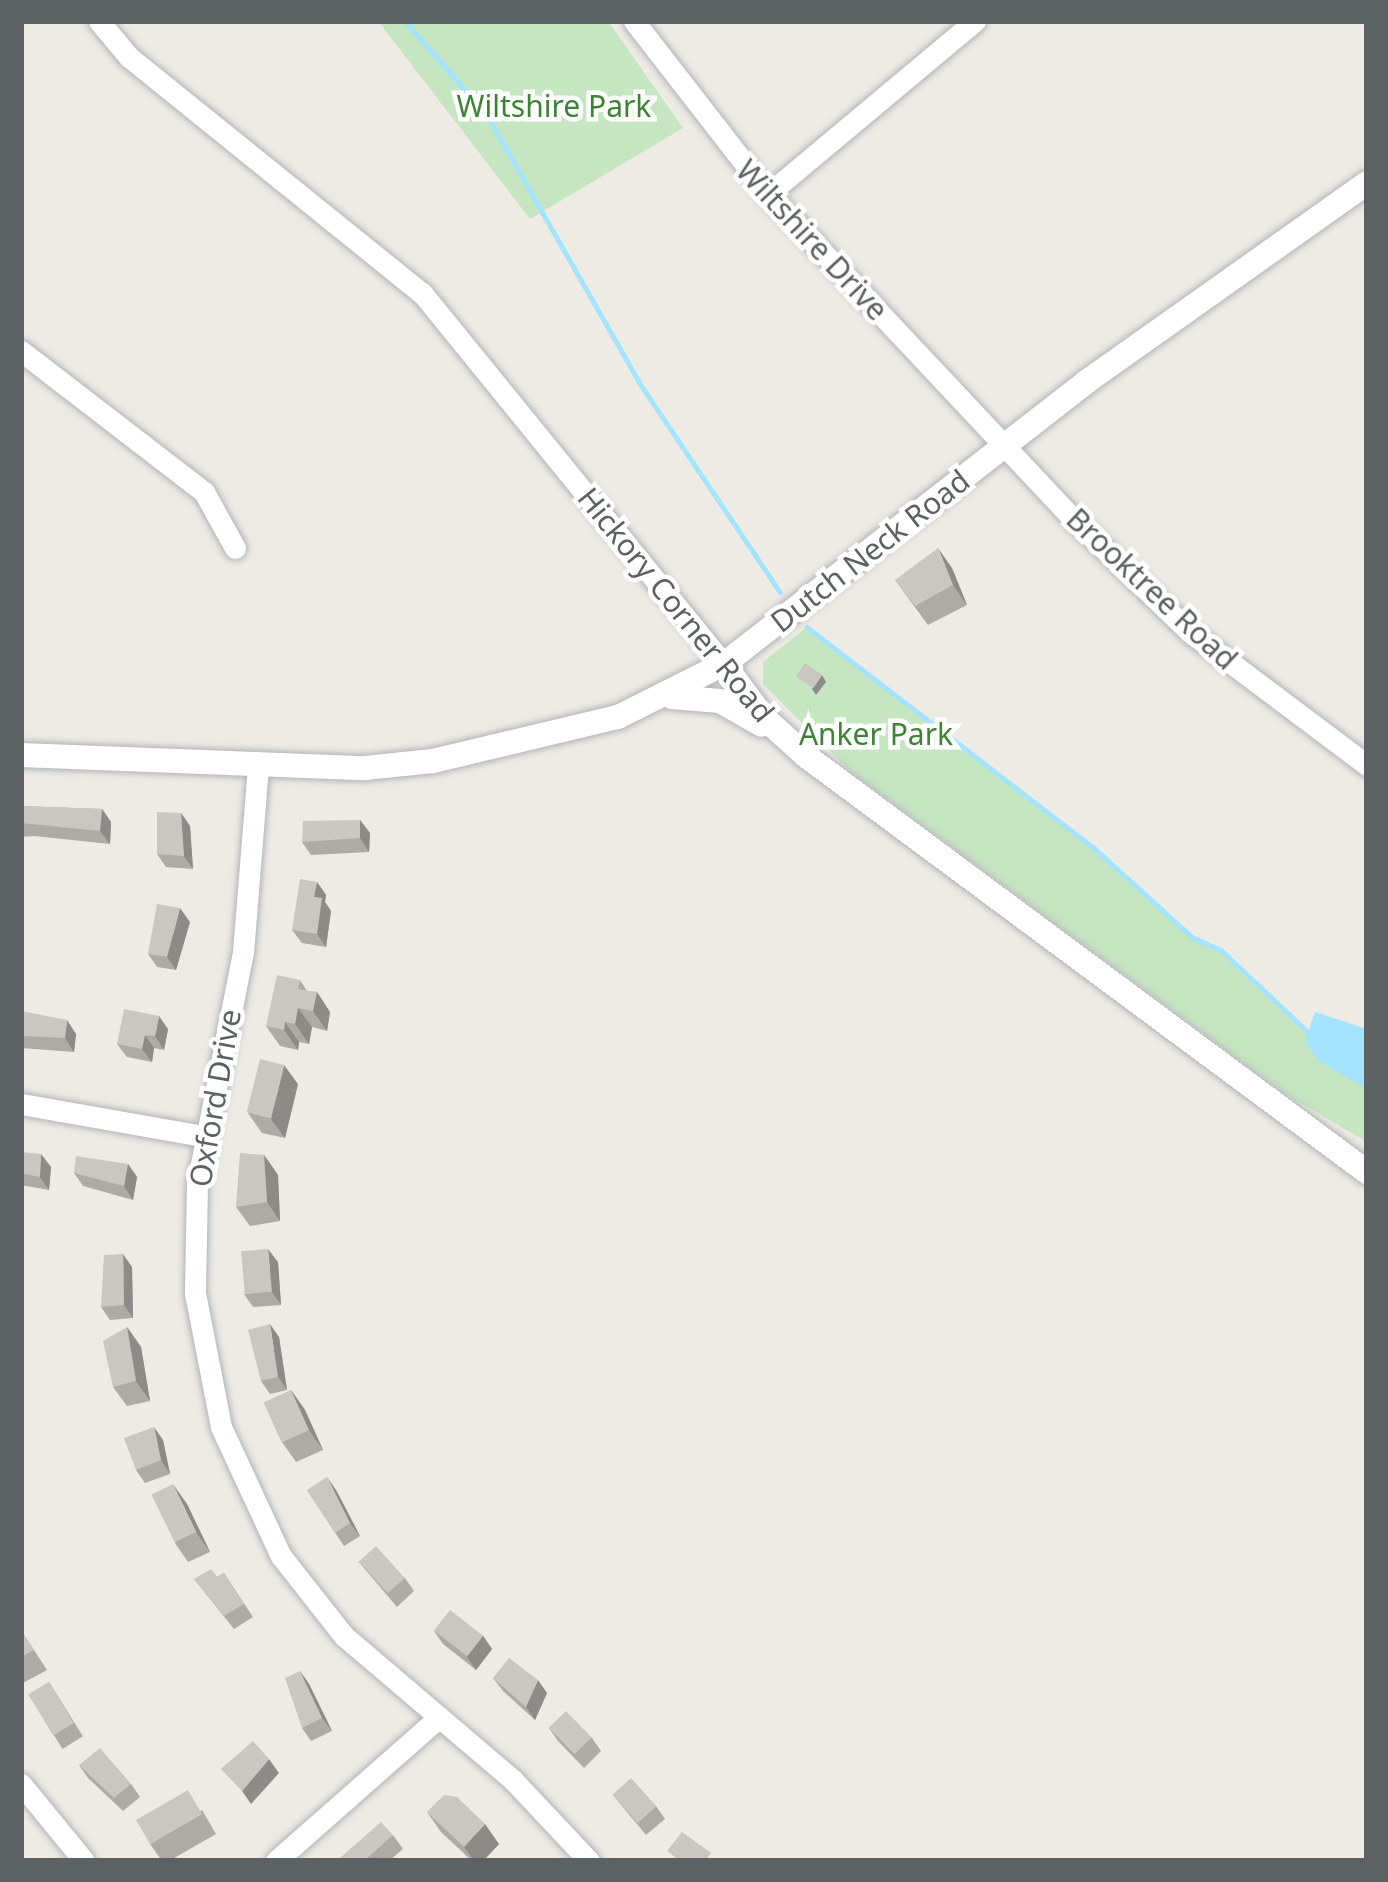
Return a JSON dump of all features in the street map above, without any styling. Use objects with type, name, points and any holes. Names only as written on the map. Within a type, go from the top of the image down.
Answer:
[{"type":"street","name":"Hickory Corner Road","points":[[99,21],[142,68],[422,293],[785,739],[1367,1172]]},
{"type":"street","name":"Wiltshire Drive","points":[[634,21],[768,194],[1006,444]]},
{"type":"street","points":[[768,194],[974,21]]},
{"type":"street","name":"Dutch Neck Road","points":[[21,755],[258,766],[433,760],[618,717],[664,698],[724,664],[1006,444],[1367,183]]},
{"type":"street","points":[[21,351],[188,477],[221,513],[235,548]]},
{"type":"street","name":"Brooktree Road","points":[[1006,444],[1191,633],[1367,765]]},
{"type":"street","points":[[664,698],[720,701],[785,739]]},
{"type":"street","name":"Oxford Drive","points":[[258,766],[243,952],[203,1136],[195,1293],[221,1427],[281,1556],[344,1636],[514,1780],[590,1861]]},
{"type":"street","points":[[21,1104],[203,1136]]},
{"type":"street","points":[[276,1861],[438,1718]]},
{"type":"street","points":[[21,1784],[83,1861]]},
{"type":"green space","name":"Wiltshire Park","points":[[378,21],[608,21],[683,128],[530,219]]},
{"type":"green space","name":"Anker Park","points":[[807,627],[1093,847],[1192,937],[1221,950],[1323,1050],[1367,1065],[1367,1142],[1287,1095],[851,772],[763,684],[763,662]]},
{"type":"water","points":[[1315,1012],[1367,1029],[1367,1089],[1318,1061],[1305,1041]]},
{"type":"building","points":[[938,548],[953,585],[915,606],[895,580]]},
{"type":"building","points":[[805,663],[822,675],[813,688],[796,676]]},
{"type":"building","points":[[21,806],[102,809],[100,831],[21,823]]},
{"type":"building","points":[[157,812],[181,813],[184,856],[157,854]]},
{"type":"building","points":[[360,820],[360,838],[302,842],[303,821]]},
{"type":"building","points":[[300,879],[317,882],[314,897],[322,898],[317,934],[292,930]]},
{"type":"building","points":[[157,904],[180,908],[167,957],[148,954]]},
{"type":"building","points":[[277,975],[300,980],[298,989],[317,992],[313,1011],[298,1008],[295,1024],[285,1022],[284,1030],[266,1026]]},
{"type":"building","points":[[124,1009],[159,1016],[155,1036],[145,1035],[142,1049],[117,1044]]},
{"type":"building","points":[[21,1011],[67,1020],[65,1038],[21,1036]]},
{"type":"building","points":[[260,1059],[284,1065],[271,1118],[247,1112]]},
{"type":"building","points":[[21,1152],[41,1154],[40,1177],[21,1173]]},
{"type":"building","points":[[240,1153],[264,1155],[267,1202],[236,1207]]},
{"type":"building","points":[[76,1156],[128,1164],[124,1186],[74,1173]]},
{"type":"building","points":[[268,1249],[272,1292],[245,1294],[241,1251]]},
{"type":"building","points":[[123,1254],[124,1305],[101,1307],[104,1255]]},
{"type":"building","points":[[270,1324],[278,1377],[261,1381],[248,1330]]},
{"type":"building","points":[[127,1327],[136,1381],[113,1387],[103,1341]]},
{"type":"building","points":[[291,1390],[309,1430],[281,1442],[264,1402]]},
{"type":"building","points":[[154,1427],[161,1460],[136,1470],[124,1438]]},
{"type":"building","points":[[327,1477],[350,1523],[335,1533],[307,1490]]},
{"type":"building","points":[[173,1484],[196,1532],[175,1542],[151,1495]]},
{"type":"building","points":[[376,1546],[405,1578],[388,1593],[359,1561]]},
{"type":"building","points":[[211,1569],[217,1577],[224,1573],[244,1604],[224,1616],[194,1579]]},
{"type":"building","points":[[450,1610],[483,1636],[467,1656],[434,1630]]},
{"type":"building","points":[[21,1631],[34,1650],[21,1657]]},
{"type":"building","points":[[509,1658],[538,1680],[526,1707],[493,1678]]},
{"type":"building","points":[[300,1671],[322,1718],[302,1728],[285,1678]]},
{"type":"building","points":[[49,1682],[74,1723],[53,1736],[28,1694]]},
{"type":"building","points":[[566,1711],[592,1738],[574,1754],[549,1728]]},
{"type":"building","points":[[253,1741],[269,1759],[242,1791],[221,1769]]},
{"type":"building","points":[[100,1748],[131,1784],[114,1798],[79,1765]]},
{"type":"building","points":[[631,1778],[656,1806],[638,1823],[612,1795]]},
{"type":"building","points":[[188,1790],[202,1814],[150,1844],[136,1820]]},
{"type":"building","points":[[444,1795],[457,1797],[485,1824],[464,1847],[427,1812]]},
{"type":"building","points":[[381,1822],[393,1835],[364,1861],[342,1861],[340,1858]]},
{"type":"building","points":[[682,1832],[711,1853],[705,1861],[680,1861],[667,1851]]},
{"type":"waterway","points":[[405,21],[487,115],[639,382],[780,592]]},
{"type":"waterway","points":[[807,627],[1093,847],[1192,937],[1221,950],[1307,1031]]}]
